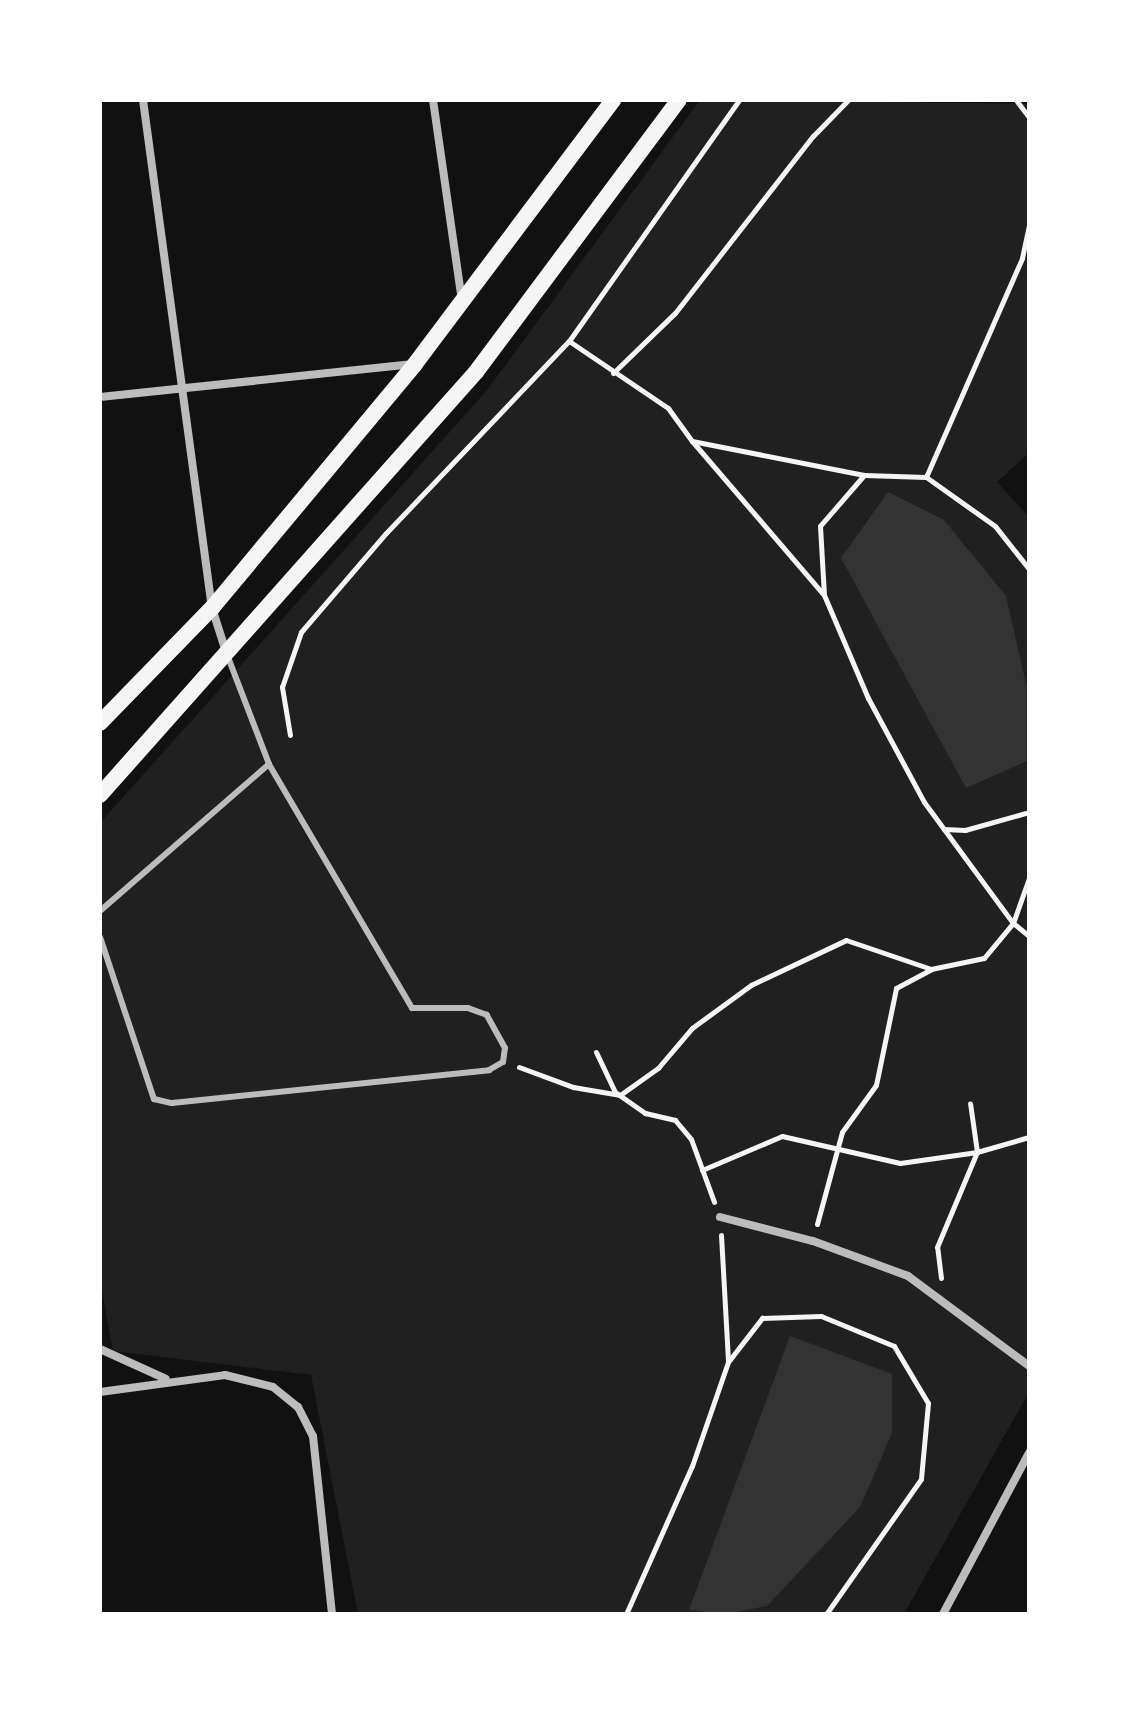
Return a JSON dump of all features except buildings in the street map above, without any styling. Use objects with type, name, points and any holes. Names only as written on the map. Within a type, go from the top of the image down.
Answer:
[{"type":"main road","points":[[100,723],[212,608],[415,364],[613,100]]},
{"type":"main road","points":[[100,795],[228,657],[476,372],[679,100]]},
{"type":"street","points":[[143,100],[212,608],[228,657]]},
{"type":"street","points":[[433,100],[462,302]]},
{"type":"street","points":[[100,397],[415,364]]},
{"type":"street","points":[[720,1217],[813,1241],[908,1276],[1029,1366]]},
{"type":"street","points":[[100,1349],[170,1381]]},
{"type":"street","points":[[100,1392],[225,1375],[273,1387],[298,1407],[313,1436],[332,1614]]},
{"type":"street","points":[[943,1614],[1029,1453]]},
{"type":"lane","points":[[100,937],[154,1099],[172,1103],[489,1070],[503,1062],[505,1048],[487,1015],[468,1008],[412,1008],[269,764],[228,657]]},
{"type":"lane","points":[[100,911],[269,764]]},
{"type":"path","points":[[290,735],[282,687],[301,632],[386,533],[569,341],[739,100]]},
{"type":"path","points":[[613,373],[675,313],[813,136],[848,100]]},
{"type":"path","points":[[1016,100],[1029,117]]},
{"type":"path","points":[[926,477],[1022,258],[1029,225]]},
{"type":"path","points":[[569,341],[668,408],[692,441],[824,595],[868,698],[943,829],[1013,923],[1029,936]]},
{"type":"path","points":[[692,441],[864,475],[926,477],[995,526],[1029,569]]},
{"type":"path","points":[[824,595],[820,526],[864,475]]},
{"type":"path","points":[[943,829],[965,830],[1029,812]]},
{"type":"path","points":[[813,1241],[842,1132],[876,1085],[896,988],[931,969],[984,958],[1013,923],[1029,878]]},
{"type":"path","points":[[503,1062],[573,1087],[620,1095],[658,1068],[692,1028],[751,985],[846,940],[931,969]]},
{"type":"path","points":[[596,1052],[620,1095],[645,1113],[675,1120],[691,1139],[720,1217],[728,1362]]},
{"type":"path","points":[[940,1299],[937,1247],[977,1152],[970,1103]]},
{"type":"path","points":[[702,1170],[782,1136],[900,1163],[977,1152],[1029,1137]]},
{"type":"path","points":[[626,1614],[692,1466],[728,1362],[762,1318],[821,1316],[894,1346],[928,1403],[921,1479],[826,1614]]},
{"type":"shaded area","points":[[700,100],[1029,104],[1029,453],[997,482],[1029,517],[1029,1392],[904,1614],[358,1614],[311,1375],[113,1351],[100,1280],[100,823],[488,389]]},
{"type":"shaded area","points":[[888,492],[944,520],[1006,596],[1029,697],[1029,760],[966,788],[841,558]]},
{"type":"shaded area","points":[[790,1336],[892,1374],[892,1433],[860,1507],[767,1606],[727,1614],[689,1610]]}]
